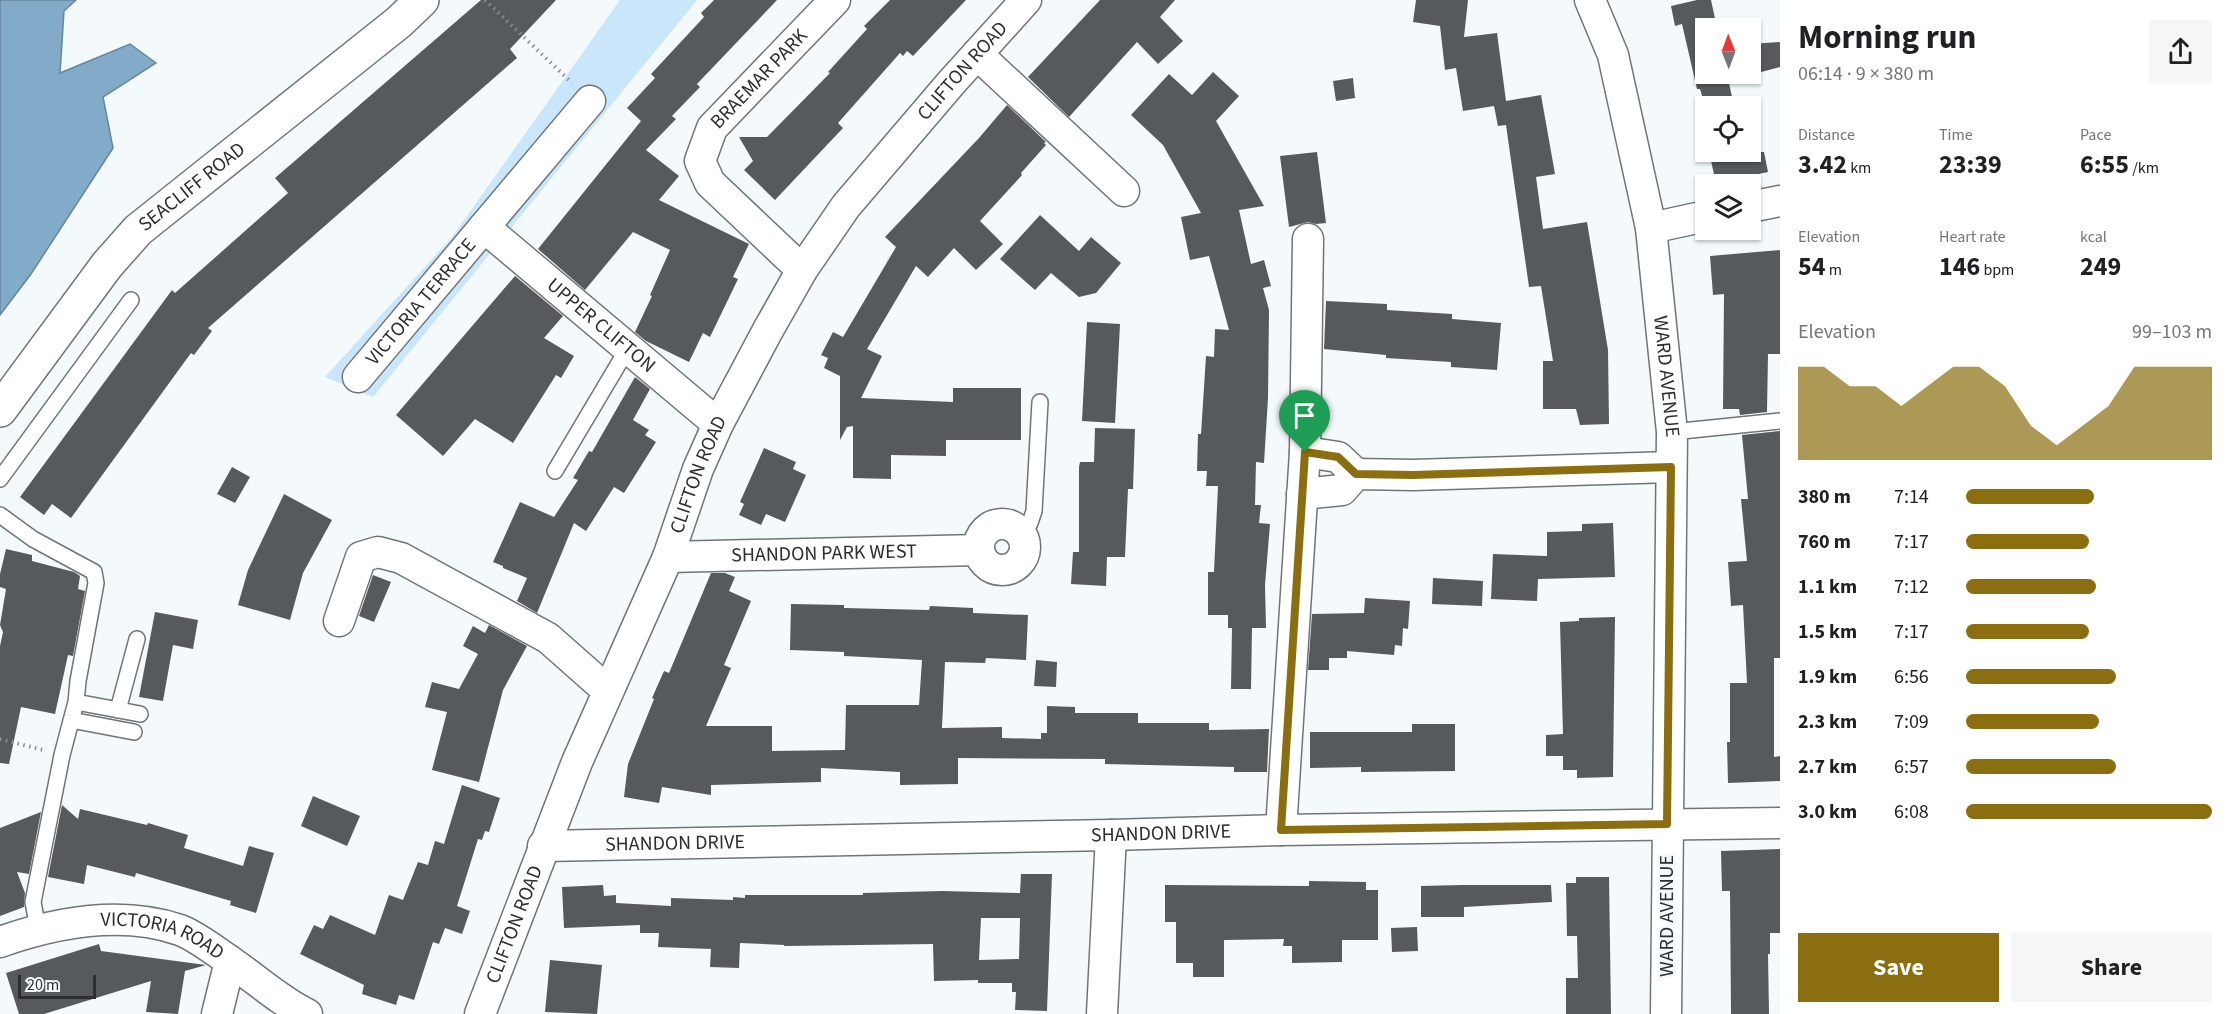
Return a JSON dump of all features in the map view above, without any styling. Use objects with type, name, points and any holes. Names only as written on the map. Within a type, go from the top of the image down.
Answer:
[{"type":"street","name":"SEACLIFF ROAD","points":[[0,410],[107,265],[138,231],[399,22],[422,0]]},
{"type":"street","name":"BRAEMAR PARK","points":[[802,270],[710,183],[700,161],[712,128],[835,0]]},
{"type":"street","name":"CLIFTON ROAD","points":[[480,1014],[543,846],[608,691],[668,557],[698,469],[718,424],[802,270],[846,206],[1026,0]]},
{"type":"street","name":"WARD AVENUE","points":[[1590,0],[1612,55],[1651,228],[1672,432],[1666,1014]]},
{"type":"street","points":[[977,54],[1124,191]]},
{"type":"street","name":"VICTORIA TERRACE","points":[[358,377],[590,101]]},
{"type":"street","points":[[1761,205],[1780,201]]},
{"type":"street","points":[[1651,228],[1695,218]]},
{"type":"street","name":"UPPER CLIFTON","points":[[484,227],[718,424]]},
{"type":"street","points":[[1281,830],[1305,452],[1308,239]]},
{"type":"street","points":[[1305,452],[1338,457],[1356,474],[1413,475],[1671,467]]},
{"type":"street","points":[[1302,494],[1342,490],[1356,474]]},
{"type":"street","name":"SHANDON PARK WEST","points":[[668,557],[979,550],[982,535],[994,526],[1008,525],[1015,528],[1022,536]]},
{"type":"street","points":[[339,621],[361,557],[378,552],[401,558],[548,638],[608,691]]},
{"type":"street","name":"SHANDON DRIVE","points":[[543,846],[1281,830],[1780,824]]},
{"type":"street","points":[[1102,1014],[1111,835]]},
{"type":"street","name":"VICTORIA ROAD","points":[[0,942],[38,929],[73,922],[142,921],[182,931],[307,1014]]},
{"type":"street","points":[[217,1014],[230,961]]},
{"type":"lane","points":[[0,479],[131,300]]},
{"type":"lane","points":[[555,471],[628,348]]},
{"type":"lane","points":[[1022,536],[1034,511],[1040,402]]},
{"type":"lane","points":[[1672,432],[1780,421]]},
{"type":"lane","points":[[0,515],[33,539],[93,572],[96,583],[76,702],[62,755],[33,902],[38,929]]},
{"type":"lane","points":[[118,710],[136,639]]},
{"type":"lane","points":[[76,702],[140,714]]},
{"type":"lane","points":[[71,720],[134,732]]},
{"type":"path","points":[[485,0],[590,101]]},
{"type":"path","points":[[0,739],[62,755]]},
{"type":"shaded area","points":[[0,0],[76,0],[64,11],[60,73],[130,44],[156,63],[103,97],[113,148],[31,274],[0,315]]},
{"type":"shaded area","points":[[620,0],[697,0],[373,397],[325,377],[452,237]]},
{"type":"building","points":[[481,0],[556,0],[510,49],[517,58],[208,328],[212,331],[194,355],[191,353],[71,518],[52,504],[44,515],[20,497],[172,290],[175,293],[288,193],[275,178]]},
{"type":"building","points":[[714,0],[777,0],[697,84],[700,87],[672,116],[676,119],[646,150],[679,176],[659,200],[749,244],[733,277],[738,279],[710,337],[703,333],[689,362],[646,341],[635,332],[670,250],[633,232],[585,290],[538,249],[641,121],[627,108],[655,78],[651,74],[704,17],[701,13]]},
{"type":"building","points":[[890,0],[966,0],[913,56],[907,51],[903,56],[900,53],[838,123],[843,128],[775,200],[744,170],[753,161],[739,137],[767,137],[830,73],[828,72],[867,29],[864,26]]},
{"type":"building","points":[[1100,0],[1175,0],[1160,17],[1183,41],[1158,64],[1137,42],[1069,117],[1028,77]]},
{"type":"building","points":[[1416,0],[1468,0],[1464,37],[1497,33],[1506,101],[1541,95],[1555,174],[1536,177],[1543,229],[1587,222],[1608,350],[1609,424],[1580,425],[1576,409],[1543,409],[1543,361],[1553,361],[1541,286],[1529,287],[1506,125],[1498,126],[1494,106],[1463,111],[1456,68],[1445,70],[1440,26],[1413,22]]},
{"type":"building","points":[[1697,0],[1711,0],[1715,18],[1695,18],[1695,80],[1682,24],[1675,26],[1671,6]]},
{"type":"building","points":[[1780,42],[1780,67],[1761,72],[1761,43]]},
{"type":"building","points":[[1213,72],[1239,96],[1216,121],[1264,206],[1239,210],[1251,264],[1264,260],[1271,286],[1263,288],[1269,310],[1268,398],[1264,463],[1256,462],[1255,505],[1261,505],[1259,523],[1270,524],[1265,585],[1266,628],[1252,628],[1251,689],[1231,689],[1232,628],[1228,628],[1228,615],[1208,615],[1208,572],[1214,572],[1218,486],[1206,486],[1207,471],[1197,471],[1198,434],[1201,434],[1206,356],[1214,357],[1215,329],[1229,330],[1209,256],[1190,260],[1181,217],[1201,213],[1163,145],[1131,115],[1169,74],[1192,95]]},
{"type":"building","points":[[1353,78],[1355,98],[1336,101],[1333,81]]},
{"type":"building","points":[[1696,84],[1729,84],[1732,96],[1702,96],[1700,89],[1697,89]]},
{"type":"building","points":[[1007,105],[1046,142],[1044,143],[1046,145],[980,221],[1003,244],[976,270],[954,248],[928,277],[916,266],[867,349],[882,356],[861,398],[953,402],[953,388],[1021,388],[1021,440],[946,440],[946,456],[891,455],[891,479],[853,478],[853,426],[847,427],[840,440],[840,376],[824,368],[828,358],[821,355],[833,332],[843,337],[896,247],[885,237],[979,138]]},
{"type":"building","points":[[1317,152],[1326,223],[1308,222],[1289,227],[1280,156]]},
{"type":"building","points":[[1761,152],[1764,152],[1768,172],[1714,174],[1711,162],[1761,162]]},
{"type":"building","points":[[1040,215],[1079,251],[1091,237],[1121,263],[1096,293],[1079,297],[1051,273],[1035,290],[1000,259]]},
{"type":"building","points":[[1780,250],[1780,354],[1768,354],[1767,412],[1740,415],[1739,409],[1723,409],[1724,294],[1713,295],[1710,256]]},
{"type":"building","points":[[515,276],[563,316],[544,338],[574,356],[561,378],[556,375],[513,443],[475,419],[443,456],[396,415]]},
{"type":"building","points":[[1326,301],[1387,304],[1387,310],[1452,314],[1452,319],[1501,323],[1497,370],[1451,367],[1451,362],[1386,358],[1386,355],[1324,349]]},
{"type":"building","points":[[1087,322],[1120,324],[1115,423],[1082,421]]},
{"type":"building","points":[[635,377],[650,389],[633,420],[649,430],[645,435],[656,442],[624,493],[614,487],[586,531],[574,523],[537,613],[517,601],[527,578],[493,562],[520,502],[554,517],[578,480],[573,478],[589,451],[592,452]]},
{"type":"building","points":[[1095,428],[1135,429],[1133,489],[1128,489],[1125,557],[1107,557],[1106,586],[1071,584],[1073,552],[1079,552],[1079,467],[1080,462],[1094,462]]},
{"type":"building","points":[[1780,431],[1780,658],[1774,658],[1774,757],[1780,756],[1780,781],[1728,783],[1727,742],[1730,742],[1730,683],[1747,683],[1743,605],[1731,606],[1728,562],[1747,561],[1741,499],[1748,499],[1742,435]]},
{"type":"building","points":[[764,448],[796,462],[793,469],[806,475],[785,522],[766,514],[761,525],[739,515],[744,504],[740,502]]},
{"type":"building","points":[[232,467],[250,477],[235,503],[217,494]]},
{"type":"building","points":[[284,494],[332,520],[303,573],[290,620],[238,605],[248,570]]},
{"type":"building","points":[[1613,523],[1615,577],[1538,579],[1537,601],[1491,599],[1493,554],[1547,556],[1547,532],[1582,531],[1582,524]]},
{"type":"building","points":[[6,549],[32,555],[32,561],[74,572],[80,576],[78,589],[85,591],[73,656],[68,655],[55,714],[21,707],[9,764],[0,763],[0,646],[3,632],[0,625],[6,589],[0,587],[0,574]]},
{"type":"building","points":[[711,573],[725,573],[735,577],[729,591],[751,601],[724,665],[731,668],[706,726],[772,726],[772,751],[845,750],[846,705],[919,705],[922,660],[844,656],[844,652],[790,650],[791,604],[929,610],[930,606],[973,608],[973,613],[1028,615],[1026,660],[986,658],[985,663],[945,662],[942,728],[1002,727],[1002,738],[1041,739],[1041,733],[1047,733],[1047,706],[1075,707],[1075,713],[1138,713],[1138,723],[1209,723],[1209,730],[1269,729],[1267,772],[1234,772],[1234,767],[1105,764],[1105,759],[958,758],[958,784],[900,785],[900,772],[821,768],[821,782],[711,785],[711,795],[662,787],[659,803],[624,797],[628,764],[654,699],[652,698],[664,671],[669,673]]},
{"type":"building","points":[[373,575],[391,582],[374,622],[359,616]]},
{"type":"building","points":[[1433,578],[1483,581],[1482,606],[1432,604]]},
{"type":"building","points":[[1365,598],[1410,601],[1408,629],[1403,628],[1402,646],[1395,645],[1394,655],[1347,651],[1347,658],[1329,658],[1329,670],[1308,670],[1312,614],[1364,613]]},
{"type":"building","points":[[155,612],[198,620],[193,649],[173,645],[163,701],[139,697]]},
{"type":"building","points":[[1615,617],[1613,777],[1577,778],[1577,770],[1563,770],[1563,756],[1546,756],[1546,735],[1563,734],[1560,622],[1579,621],[1579,618]]},
{"type":"building","points":[[489,625],[527,646],[503,690],[479,782],[432,770],[447,712],[425,707],[432,682],[459,689],[478,654],[463,646],[473,626],[485,633]]},
{"type":"building","points":[[1036,660],[1057,662],[1056,687],[1034,686]]},
{"type":"building","points":[[1412,724],[1455,724],[1455,771],[1361,772],[1361,767],[1310,768],[1310,732],[1412,732]]},
{"type":"building","points":[[462,785],[500,798],[489,832],[485,831],[482,840],[478,839],[457,906],[470,911],[462,934],[445,928],[439,944],[433,942],[414,1000],[399,995],[396,1005],[362,994],[364,985],[300,954],[314,925],[323,929],[330,915],[375,935],[389,895],[403,900],[418,862],[428,865],[435,841],[444,844]]},
{"type":"building","points":[[313,796],[360,816],[347,846],[301,826]]},
{"type":"building","points":[[62,805],[78,819],[80,809],[147,825],[148,823],[188,835],[184,848],[243,866],[249,846],[274,853],[256,913],[230,905],[231,901],[136,873],[135,877],[87,865],[84,884],[48,877]]},
{"type":"building","points":[[41,812],[29,874],[17,872],[25,893],[24,907],[0,916],[0,828]]},
{"type":"building","points":[[1780,849],[1780,933],[1770,933],[1769,1014],[1731,1014],[1730,891],[1722,891],[1721,851]]},
{"type":"building","points":[[1021,874],[1052,874],[1047,1011],[1015,1010],[1016,992],[1012,992],[1012,983],[978,983],[978,980],[934,981],[933,944],[784,946],[740,943],[739,968],[710,967],[711,949],[658,947],[659,933],[640,933],[640,925],[564,928],[562,887],[603,885],[604,896],[616,895],[616,903],[671,906],[671,898],[733,900],[733,897],[745,898],[745,895],[863,895],[863,893],[942,891],[1020,893]],"holes":[[[981,918],[1020,918],[1019,959],[979,960]]]},
{"type":"building","points":[[1576,877],[1609,877],[1611,1014],[1566,1014],[1566,978],[1578,978],[1577,936],[1567,936],[1566,883],[1576,883]]},
{"type":"building","points":[[1309,881],[1366,882],[1366,890],[1378,890],[1378,940],[1342,940],[1342,962],[1292,963],[1292,946],[1283,946],[1284,939],[1224,940],[1224,977],[1193,977],[1193,963],[1176,963],[1176,922],[1165,922],[1165,885],[1309,886]]},
{"type":"building","points":[[1551,885],[1552,902],[1464,907],[1464,917],[1421,917],[1421,886]]},
{"type":"building","points":[[1417,927],[1418,951],[1392,952],[1391,928]]},
{"type":"building","points":[[99,944],[101,951],[206,965],[185,971],[178,1014],[146,1012],[151,981],[44,1014],[19,1014],[6,973]]},
{"type":"building","points":[[550,960],[602,965],[597,1014],[545,1012]]},
{"type":"route","points":[[1305,452],[1338,457],[1356,474],[1413,475],[1671,467],[1667,824],[1281,830],[1305,452]]}]
